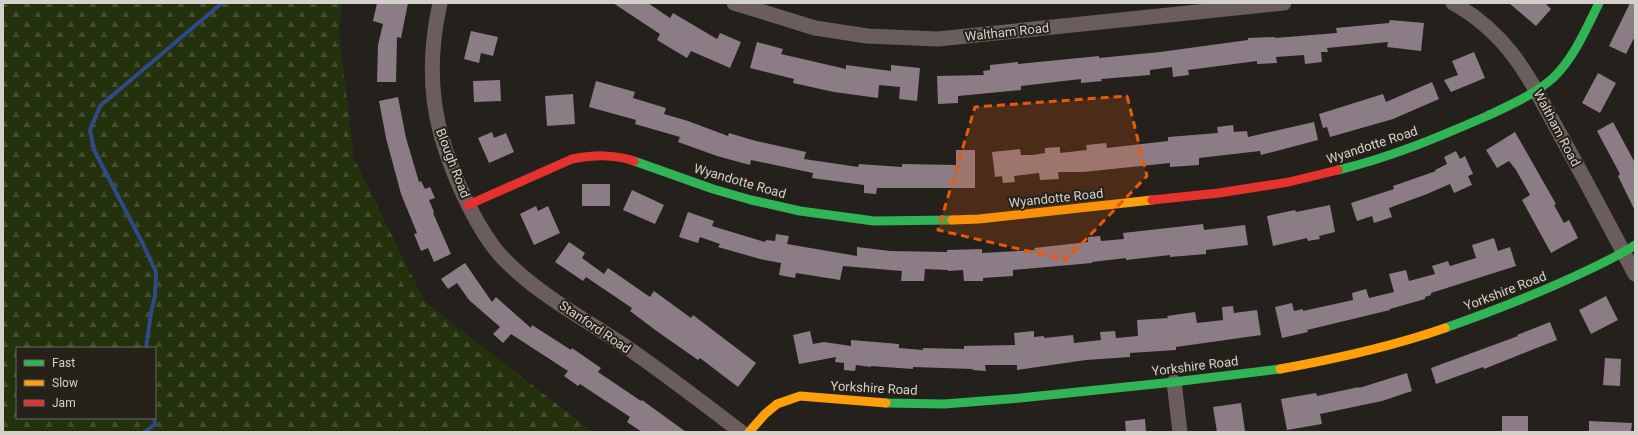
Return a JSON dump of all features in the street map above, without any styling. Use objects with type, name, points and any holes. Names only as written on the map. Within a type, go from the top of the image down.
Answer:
[{"type":"street","name":"Blough Road","points":[[440,3],[432,52],[433,93],[437,120],[444,149],[468,205]]},
{"type":"street","name":"Waltham Road","points":[[734,3],[815,28],[867,36],[938,39],[1284,3]]},
{"type":"street","name":"Waltham Road","points":[[1453,3],[1488,27],[1505,44],[1525,71],[1629,249],[1635,274]]},
{"type":"street","name":"Wyandotte Road","points":[[468,205],[572,159],[586,156],[610,155],[627,159],[713,189],[751,200],[800,211],[874,220],[926,221],[979,219],[1219,193],[1290,182],[1350,167],[1410,147],[1469,124],[1515,103],[1537,90],[1553,78],[1566,63],[1576,48],[1599,3]]},
{"type":"street","name":"Stanford Road","points":[[468,205],[485,235],[501,256],[518,273],[556,301],[677,383],[741,432]]},
{"type":"street","name":"Yorkshire Road","points":[[748,432],[767,410],[776,403],[800,396],[886,403],[944,404],[1020,398],[1174,382],[1267,371],[1326,361],[1364,352],[1442,329],[1511,304],[1555,286],[1629,249]]},
{"type":"street","points":[[1174,382],[1180,432]]},
{"type":"highlighted area","points":[[1127,96],[1147,176],[1066,260],[938,230],[975,107]]},
{"type":"green space","points":[[3,3],[342,3],[339,32],[354,159],[425,302],[593,432],[3,432]]},
{"type":"building","points":[[377,3],[408,3],[401,38],[397,37],[396,82],[377,82],[378,45],[383,24],[373,21]]},
{"type":"building","points":[[613,3],[648,3],[670,18],[673,13],[717,39],[720,33],[741,42],[730,68],[691,51],[687,58],[657,40],[660,34]]},
{"type":"building","points":[[1509,3],[1545,3],[1551,9],[1536,26]]},
{"type":"building","points":[[1630,3],[1635,3],[1635,36],[1626,54],[1609,46]]},
{"type":"building","points":[[1390,20],[1424,23],[1421,51],[1387,47],[1388,42],[1327,48],[1328,52],[1321,52],[1322,62],[1305,64],[1304,55],[1276,57],[1277,63],[1257,64],[1257,61],[1188,70],[1189,75],[1173,77],[1172,67],[1150,70],[1150,75],[1101,79],[1102,81],[1081,83],[1081,79],[1021,86],[1021,90],[958,96],[958,103],[938,104],[937,76],[984,75],[983,71],[990,70],[990,65],[1018,62],[1018,64],[1099,56],[1099,58],[1160,52],[1248,40],[1248,38],[1275,38],[1337,33],[1336,28],[1389,23]]},
{"type":"building","points":[[471,31],[498,37],[493,56],[481,53],[479,63],[464,59]]},
{"type":"building","points":[[757,42],[783,49],[781,54],[846,69],[846,65],[891,71],[891,65],[920,68],[917,101],[899,99],[900,87],[879,85],[878,98],[834,92],[793,83],[794,79],[750,68]]},
{"type":"building","points":[[1474,52],[1485,78],[1451,92],[1444,80],[1458,75],[1452,61]]},
{"type":"building","points":[[1598,73],[1616,83],[1600,113],[1582,103]]},
{"type":"building","points":[[500,80],[501,101],[474,102],[473,81]]},
{"type":"building","points":[[596,81],[635,92],[633,98],[666,108],[664,114],[728,136],[729,133],[756,141],[806,152],[804,159],[858,167],[859,164],[902,167],[902,164],[956,165],[956,150],[975,150],[975,188],[877,188],[876,194],[864,193],[864,185],[812,178],[813,173],[751,160],[750,165],[717,156],[678,142],[680,137],[635,124],[636,120],[589,107]]},
{"type":"building","points":[[1432,82],[1439,99],[1393,119],[1330,137],[1327,127],[1323,128],[1319,114],[1383,94],[1386,102]]},
{"type":"building","points":[[573,94],[575,124],[547,126],[545,96]]},
{"type":"building","points":[[398,97],[406,138],[419,182],[421,181],[425,189],[430,187],[435,198],[429,200],[434,212],[433,213],[451,254],[434,262],[428,248],[421,251],[414,234],[417,233],[401,194],[386,138],[379,101]]},
{"type":"building","points":[[1314,122],[1318,140],[1261,155],[1260,151],[1199,158],[1199,165],[1170,167],[1170,163],[1083,172],[1058,172],[1059,179],[1040,180],[1039,173],[1014,176],[1015,182],[1003,183],[1002,176],[995,177],[992,152],[1020,149],[1021,155],[1032,155],[1045,153],[1045,148],[1060,147],[1060,153],[1087,150],[1086,145],[1106,143],[1107,148],[1168,141],[1168,137],[1218,133],[1217,127],[1233,125],[1234,132],[1247,131],[1248,137]]},
{"type":"building","points":[[1613,122],[1635,163],[1635,211],[1618,176],[1620,174],[1597,131]]},
{"type":"building","points":[[492,132],[494,138],[506,133],[514,152],[489,163],[478,138]]},
{"type":"building","points":[[1515,132],[1556,204],[1554,205],[1564,223],[1569,220],[1578,238],[1551,253],[1522,200],[1530,195],[1516,170],[1509,161],[1497,168],[1486,150]]},
{"type":"building","points":[[1456,151],[1460,159],[1465,156],[1473,174],[1468,176],[1472,185],[1454,193],[1450,184],[1389,208],[1392,217],[1374,223],[1372,216],[1357,221],[1351,203],[1394,189],[1393,186],[1436,171],[1435,170],[1447,164],[1444,157]]},
{"type":"building","points":[[582,184],[610,184],[610,206],[582,206]]},
{"type":"building","points":[[632,190],[664,205],[655,224],[623,210]]},
{"type":"building","points":[[1330,205],[1335,232],[1319,236],[1320,239],[1308,241],[1307,238],[1273,246],[1267,216]]},
{"type":"building","points":[[536,206],[538,211],[548,206],[560,233],[534,245],[520,214]]},
{"type":"building","points":[[688,212],[714,221],[712,226],[765,242],[766,240],[775,241],[776,234],[789,236],[787,244],[857,256],[857,247],[890,251],[947,252],[947,250],[982,249],[982,253],[1035,250],[1034,248],[1088,242],[1088,237],[1100,236],[1101,241],[1124,239],[1123,233],[1203,224],[1204,230],[1245,225],[1248,245],[1206,250],[1206,254],[1170,257],[1170,255],[1126,260],[1126,258],[1092,263],[1013,270],[1013,276],[983,278],[983,281],[964,281],[963,270],[948,271],[925,269],[924,281],[901,281],[902,271],[843,266],[840,280],[796,273],[795,278],[779,275],[781,263],[760,259],[718,247],[720,244],[700,237],[698,243],[679,237]]},
{"type":"building","points":[[1494,238],[1498,251],[1510,247],[1516,266],[1431,293],[1431,295],[1425,297],[1425,299],[1390,310],[1307,330],[1308,332],[1282,338],[1275,307],[1292,303],[1294,311],[1303,309],[1303,311],[1353,300],[1352,293],[1366,289],[1369,298],[1394,292],[1389,274],[1406,270],[1409,281],[1435,274],[1432,266],[1448,261],[1450,266],[1476,258],[1472,245]]},
{"type":"building","points":[[569,242],[585,253],[582,258],[604,274],[608,268],[650,297],[654,291],[691,318],[693,315],[756,363],[738,387],[700,358],[698,360],[658,332],[630,311],[632,308],[586,277],[583,281],[555,262]]},
{"type":"building","points":[[465,263],[492,302],[496,297],[531,328],[532,325],[571,350],[572,348],[601,368],[598,372],[641,401],[642,400],[686,432],[642,432],[627,422],[630,417],[580,384],[578,386],[564,376],[568,371],[511,334],[503,343],[493,334],[500,327],[469,300],[457,283],[448,289],[441,279]]},
{"type":"building","points":[[1606,296],[1618,320],[1591,334],[1579,310]]},
{"type":"building","points":[[1233,306],[1234,313],[1257,310],[1261,335],[1176,347],[1176,350],[1130,353],[1130,357],[1086,360],[1017,370],[1017,365],[985,365],[986,371],[972,369],[913,367],[913,369],[856,365],[855,371],[844,370],[844,363],[835,362],[836,357],[799,364],[793,335],[810,331],[813,344],[824,342],[851,346],[851,340],[899,344],[899,348],[923,350],[923,348],[964,349],[964,346],[1015,345],[1014,333],[1034,331],[1034,337],[1044,336],[1044,338],[1073,335],[1074,343],[1101,340],[1100,332],[1115,331],[1116,338],[1138,336],[1137,320],[1168,318],[1167,316],[1195,312],[1197,323],[1223,320],[1222,307]]},
{"type":"building","points":[[1550,322],[1557,340],[1484,369],[1483,367],[1436,384],[1431,368],[1518,336],[1517,335]]},
{"type":"building","points":[[1605,358],[1621,359],[1620,386],[1603,385]]},
{"type":"building","points":[[1407,373],[1412,391],[1382,401],[1320,414],[1322,424],[1287,430],[1281,399],[1316,393],[1317,396],[1359,388]]},
{"type":"building","points":[[1241,403],[1245,431],[1217,432],[1213,407]]},
{"type":"building","points":[[1502,416],[1528,416],[1528,432],[1502,432]]},
{"type":"building","points":[[1145,419],[1146,432],[1126,432],[1125,421]]},
{"type":"building","points":[[1589,421],[1632,423],[1631,432],[1589,432]]},
{"type":"waterway","points":[[146,347],[155,296],[156,272],[94,150],[90,130],[100,106],[222,3]]},
{"type":"waterway","points":[[145,432],[155,424],[154,419]]},
{"type":"traffic: fast","points":[[1338,170],[1395,153],[1432,139],[1487,116],[1538,90],[1553,78],[1567,62],[1579,43],[1599,3]]},
{"type":"traffic: fast","points":[[634,161],[713,189],[751,200],[800,211],[874,221],[952,220]]},
{"type":"traffic: fast","points":[[1445,328],[1551,287],[1605,262],[1635,245]]},
{"type":"traffic: fast","points":[[886,403],[944,404],[1020,398],[1280,369]]},
{"type":"traffic: slow","points":[[952,220],[979,219],[1152,200]]},
{"type":"traffic: slow","points":[[1280,369],[1363,352],[1445,328]]},
{"type":"traffic: slow","points":[[749,432],[765,414],[777,404],[800,396],[886,403]]},
{"type":"traffic: jam","points":[[468,205],[572,159],[603,156],[619,157],[634,161]]},
{"type":"traffic: jam","points":[[1152,200],[1219,193],[1289,182],[1338,170]]}]
